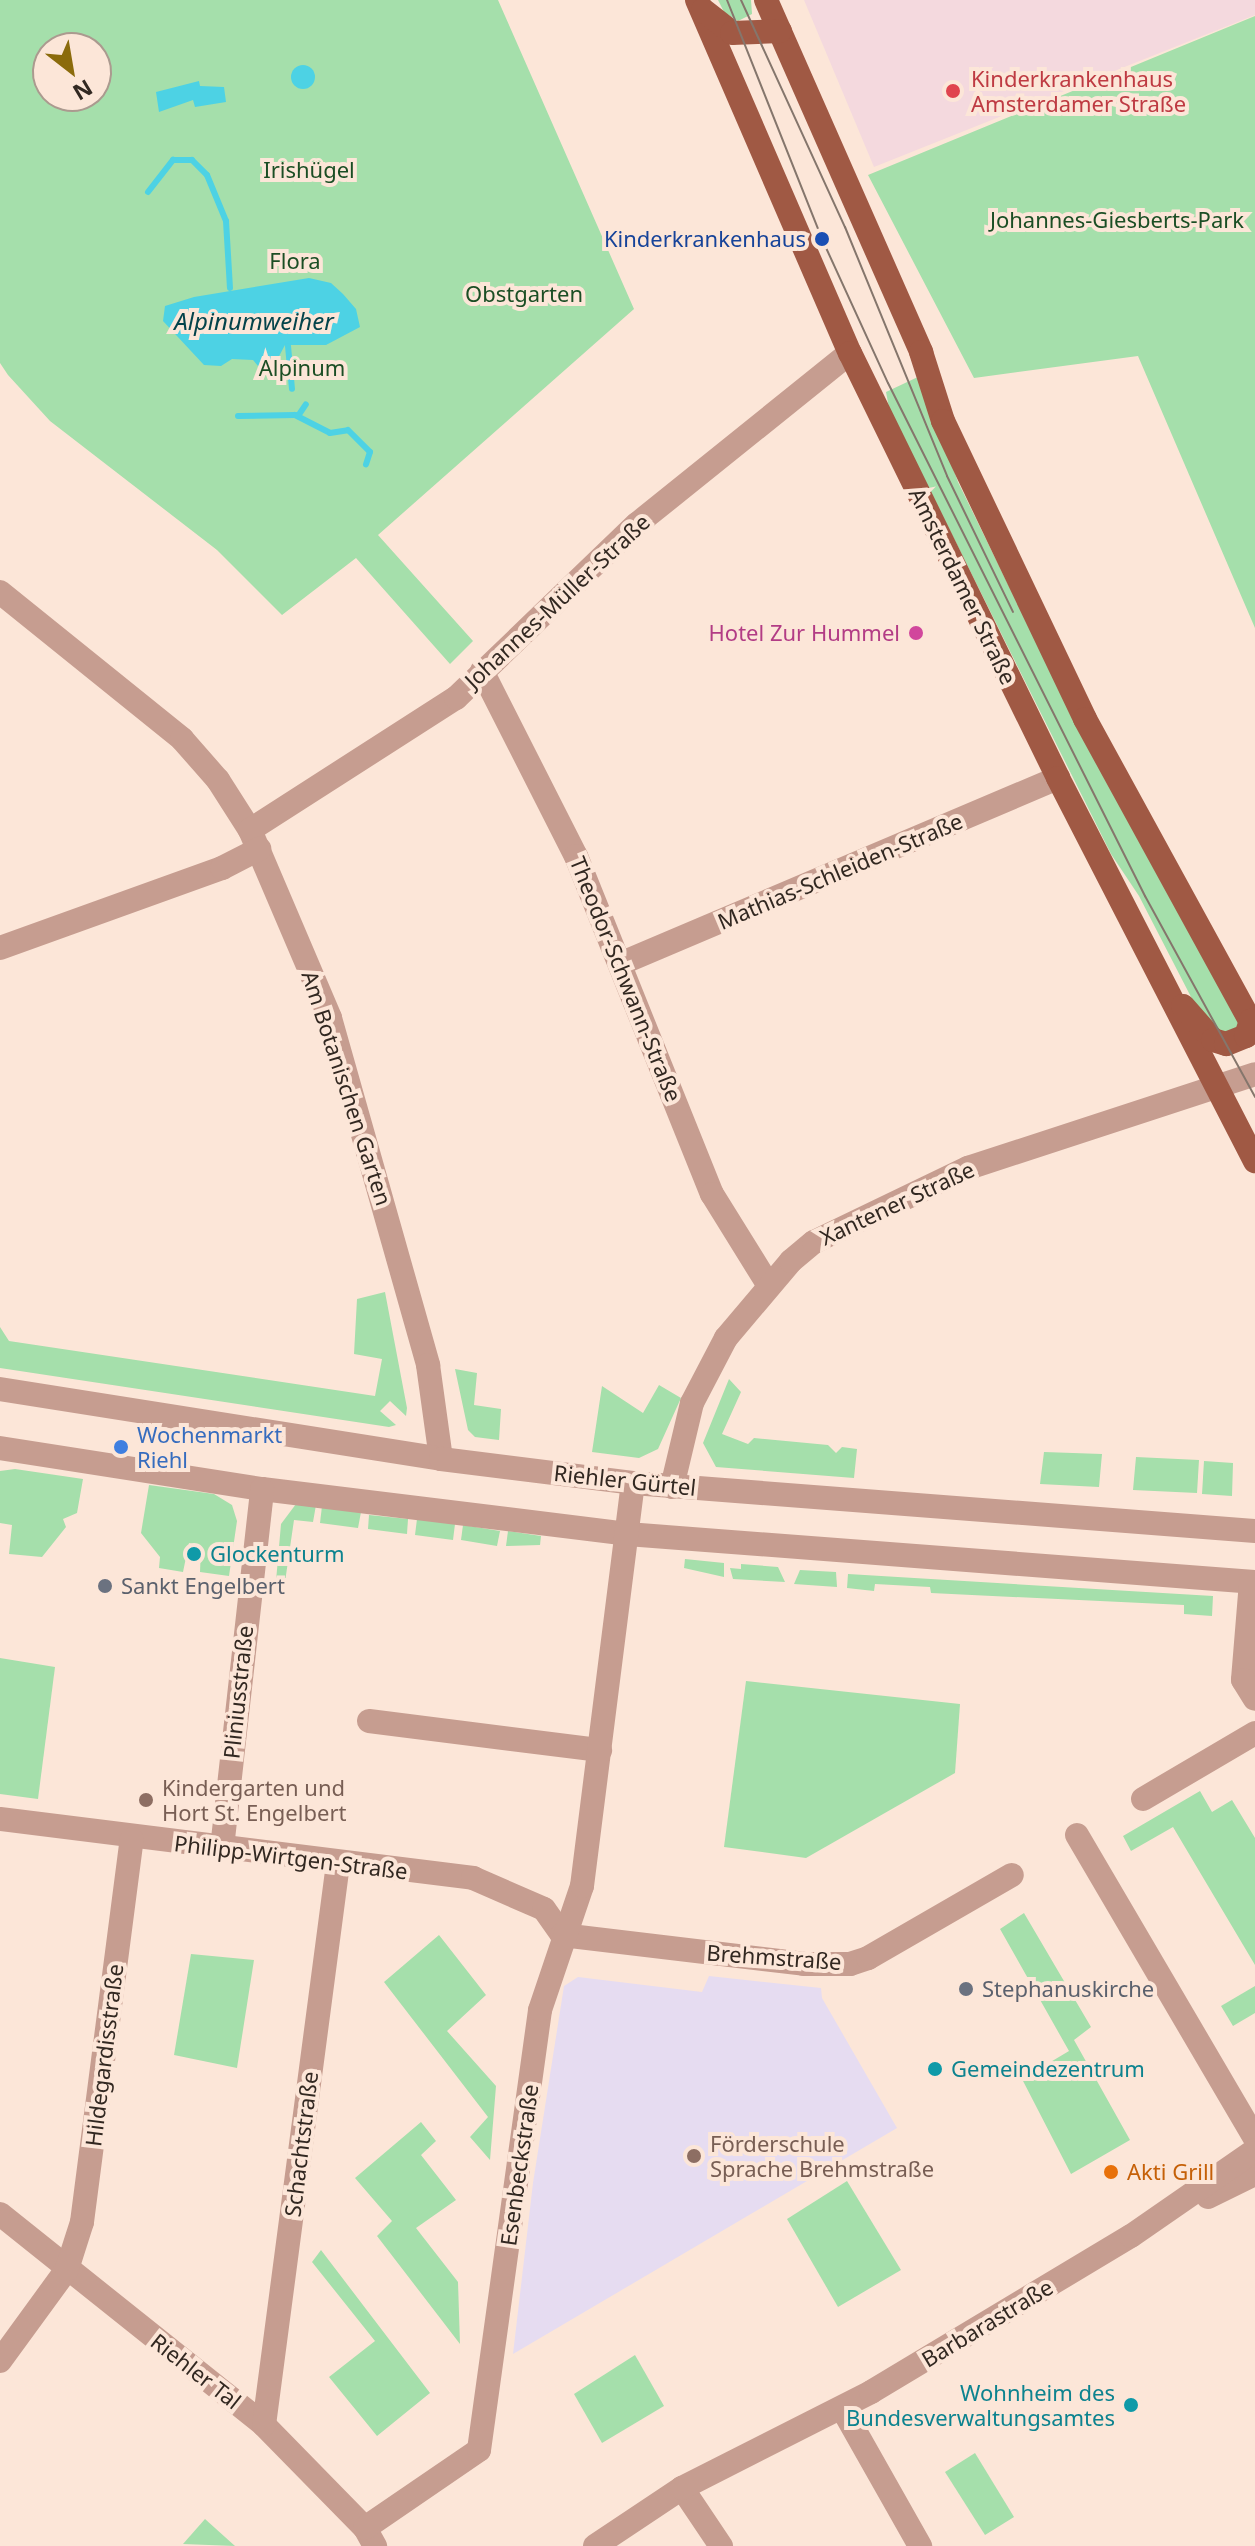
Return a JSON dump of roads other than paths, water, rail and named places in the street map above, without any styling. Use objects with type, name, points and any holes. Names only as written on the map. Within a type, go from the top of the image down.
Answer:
[{"type":"main road","points":[[766,0],[921,352],[943,421],[970,478],[1085,719],[1253,1025],[1246,1036],[1235,1042],[1213,1040],[1193,1014],[1168,995]]},
{"type":"main road","points":[[699,4],[732,33],[780,31]]},
{"type":"main road","name":"Amsterdamer Straße","points":[[699,4],[850,353],[1058,778],[1255,1161]]},
{"type":"street","name":"Johannes-Müller-Straße","points":[[0,948],[222,868],[255,839],[423,723],[637,524],[850,353]]},
{"type":"street","name":"Am Botanischen Garten","points":[[0,592],[182,739],[218,780],[255,839],[330,1018],[391,1225],[428,1365],[441,1459]]},
{"type":"street","name":"Theodor-Schwann-Straße","points":[[482,671],[576,856],[622,963],[712,1194],[769,1286]]},
{"type":"street","name":"Mathias-Schleiden-Straße","points":[[622,963],[1058,778]]},
{"type":"street","name":"Xantener Straße","points":[[672,1487],[692,1403],[726,1338],[769,1286],[814,1242],[968,1168],[1255,1074]]},
{"type":"street","name":"Riehler Gürtel","points":[[0,1389],[441,1459],[633,1483],[1255,1531]]},
{"type":"street","points":[[0,1448],[262,1489],[627,1534],[1253,1582],[1243,1680],[1255,1699]]},
{"type":"street","name":"Esenbeckstraße","points":[[370,2537],[479,2450],[540,2010],[562,1935],[582,1886],[633,1483]]},
{"type":"street","name":"Pliniusstraße","points":[[222,1848],[262,1489]]},
{"type":"street","points":[[369,1721],[600,1750]]},
{"type":"street","points":[[1143,1799],[1255,1733]]},
{"type":"street","name":"Philipp-Wirtgen-Straße","points":[[0,1819],[132,1839],[473,1878],[544,1909],[562,1935]]},
{"type":"street","points":[[1077,1835],[1255,2138]]},
{"type":"street","name":"Hildegardisstraße","points":[[0,2361],[67,2269],[82,2222],[132,1839]]},
{"type":"street","name":"Schachtstraße","points":[[264,2425],[338,1864]]},
{"type":"street","name":"Brehmstraße","points":[[562,1935],[804,1964],[850,1964],[1012,1875]]},
{"type":"street","name":"Barbarastraße","points":[[595,2546],[682,2488],[775,2437],[842,2408],[1131,2236],[1255,2150]]},
{"type":"street","name":"Barbarastraße","points":[[1131,2236],[1255,2174]]},
{"type":"street","name":"Riehler Tal","points":[[0,2214],[264,2425],[370,2537]]},
{"type":"street","points":[[842,2408],[920,2546]]},
{"type":"street","points":[[682,2488],[721,2546]]},
{"type":"water","points":[[303,65],[312,68],[315,77],[312,86],[303,89],[294,86],[291,77],[294,68]]},
{"type":"water","points":[[199,81],[200,86],[224,87],[226,102],[195,107],[193,100],[159,112],[156,92]]},
{"type":"water","name":"Alpinumweiher","points":[[309,278],[331,283],[343,294],[356,309],[360,327],[326,345],[285,345],[277,360],[258,366],[253,360],[232,359],[221,366],[204,365],[163,321],[165,306],[194,297]]},
{"type":"waterway","points":[[148,192],[173,160],[192,160],[207,175],[226,221],[230,288]]},
{"type":"waterway","points":[[288,346],[292,389]]},
{"type":"waterway","points":[[298,416],[306,404]]},
{"type":"waterway","points":[[238,416],[295,415],[330,433],[348,430],[370,452],[366,464]]},
{"type":"tram line","points":[[727,0],[822,239],[888,383],[1145,896],[1255,1097]]},
{"type":"tram line","points":[[741,0],[845,227],[947,476],[1013,612]]},
{"type":"place","name":"Kinderkrankenhaus Amsterdamer Straße","points":[[953,91]]},
{"type":"place","name":"Kinderkrankenhaus","points":[[822,239]]},
{"type":"place","name":"Hotel Zur Hummel","points":[[916,633]]},
{"type":"place","name":"Wochenmarkt Riehl","points":[[121,1447]]},
{"type":"place","name":"Glockenturm","points":[[194,1554]]},
{"type":"place","name":"Sankt Engelbert","points":[[105,1586]]},
{"type":"place","name":"Kindergarten und Hort St. Engelbert","points":[[146,1800]]},
{"type":"place","name":"Stephanuskirche","points":[[966,1989]]},
{"type":"place","name":"Gemeindezentrum","points":[[935,2069]]},
{"type":"place","name":"Förderschule Sprache Brehmstraße","points":[[694,2156]]},
{"type":"place","name":"Akti Grill","points":[[1111,2172]]},
{"type":"place","name":"Wohnheim des Bundesverwaltungsamtes","points":[[1131,2405]]},
{"type":"park label","name":"Irishügel","points":[[309,170]]},
{"type":"park label","name":"Johannes-Giesberts-Park","points":[[1117,220]]},
{"type":"park label","name":"Flora","points":[[295,261]]},
{"type":"park label","name":"Obstgarten","points":[[524,294]]},
{"type":"park label","name":"Alpinum","points":[[302,368]]}]
